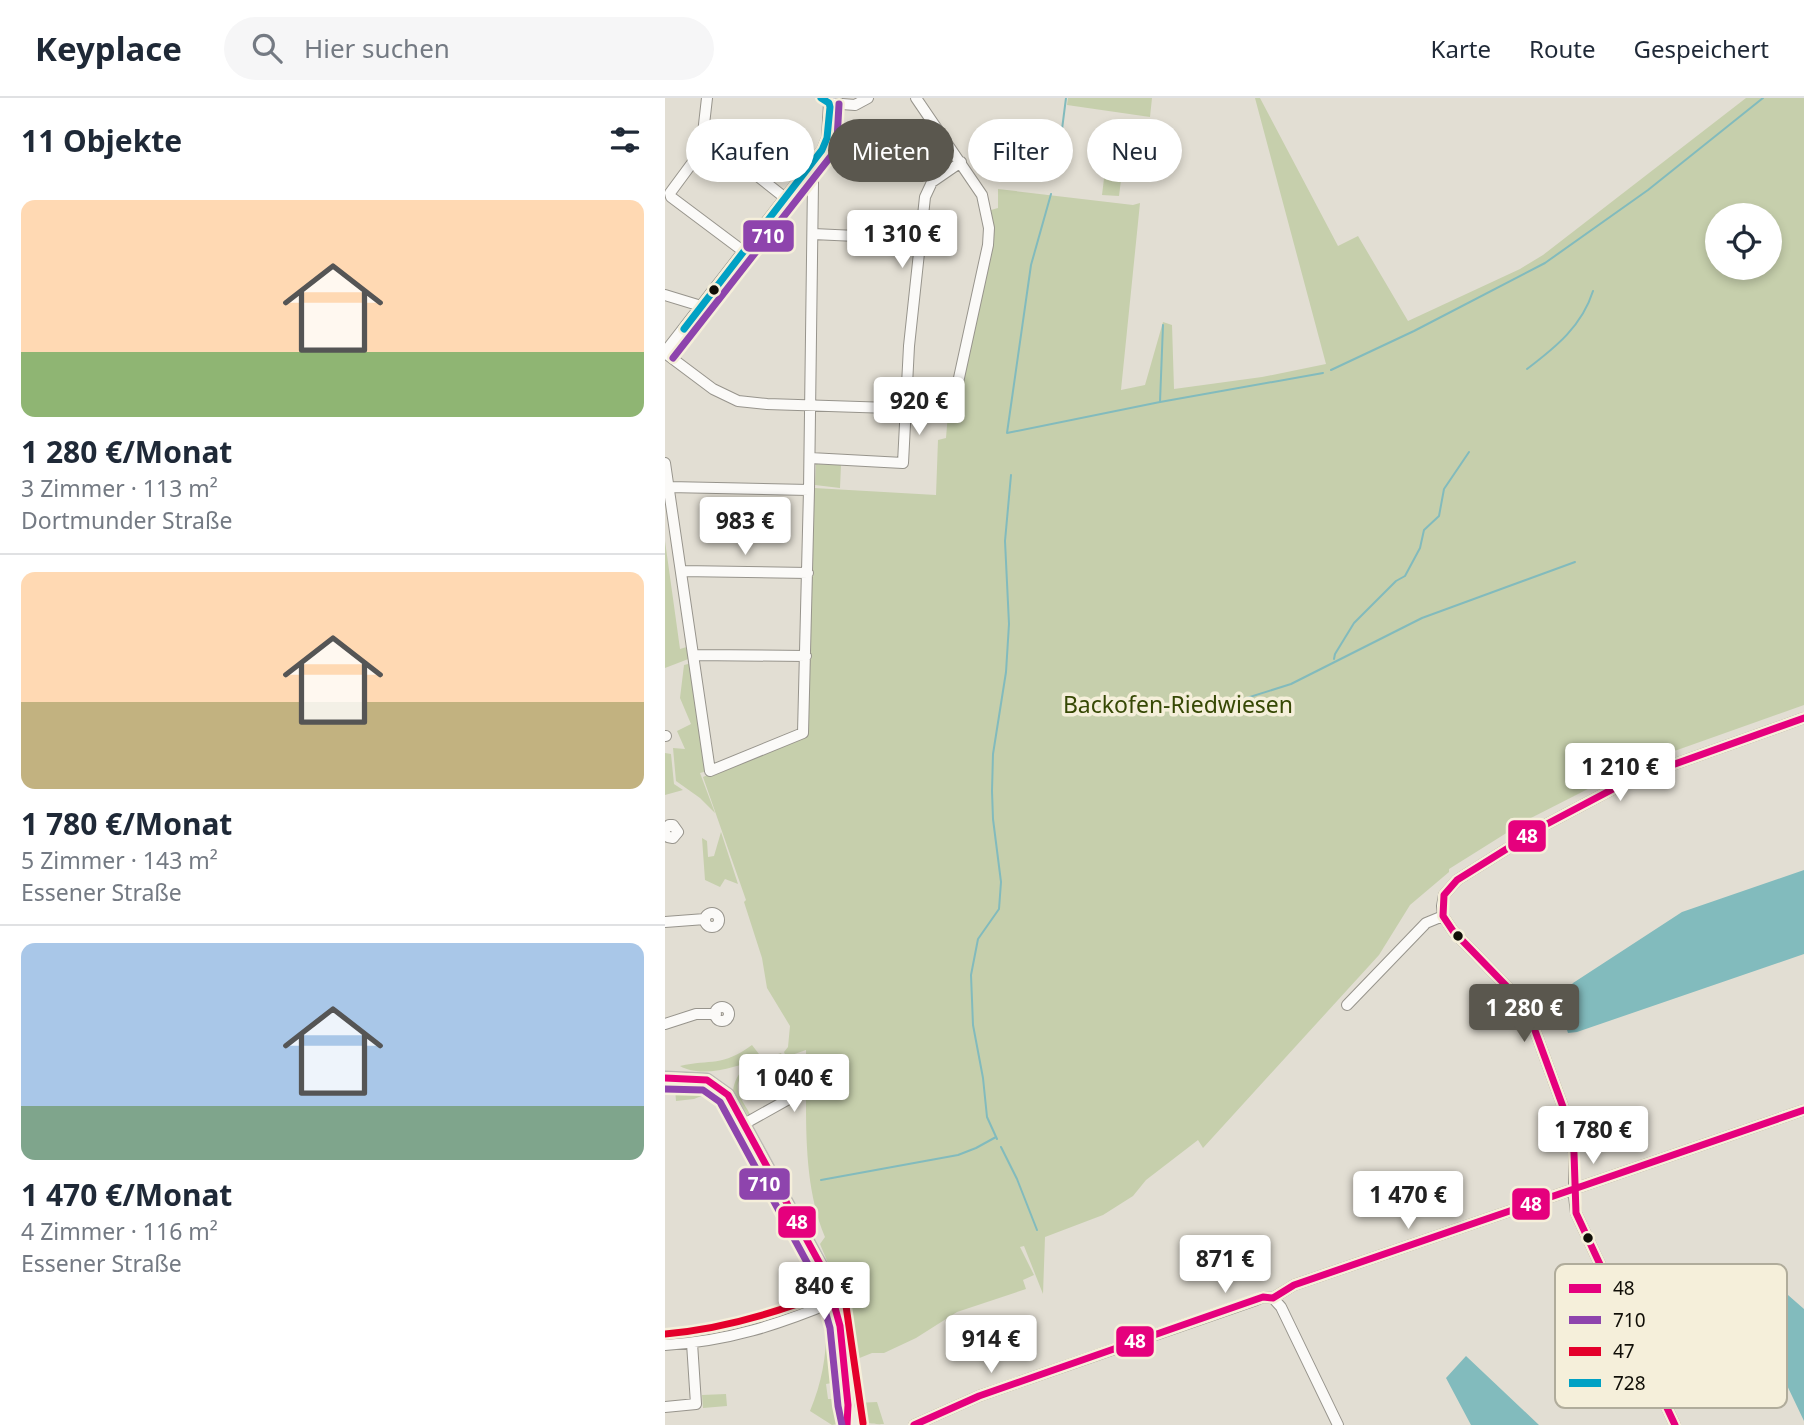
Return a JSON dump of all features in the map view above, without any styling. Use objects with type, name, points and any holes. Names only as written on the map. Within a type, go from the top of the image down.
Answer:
[{"type":"main road","points":[[665,1078],[703,1080],[715,1084],[728,1095],[818,1257],[835,1301],[841,1326],[850,1424]]},
{"type":"street","points":[[704,119],[707,98]]},
{"type":"street","points":[[814,160],[825,144],[829,114],[825,101],[855,105],[868,98]]},
{"type":"street","points":[[797,182],[665,352],[713,389],[738,401],[952,410],[988,245],[989,228],[982,195],[916,98]]},
{"type":"street","points":[[810,458],[903,463],[904,409],[927,189],[932,182],[961,162]]},
{"type":"street","points":[[686,171],[670,192],[671,197],[743,251]]},
{"type":"street","points":[[766,182],[785,197]]},
{"type":"street","points":[[665,463],[711,771],[803,733],[813,182]]},
{"type":"street","points":[[813,234],[921,239]]},
{"type":"street","points":[[665,295],[701,306]]},
{"type":"street","points":[[669,488],[809,490]]},
{"type":"street","points":[[681,571],[808,573]]},
{"type":"street","points":[[694,655],[806,656]]},
{"type":"street","points":[[1599,1264],[1575,1205],[1574,1153],[1570,1126],[1530,1017],[1517,997],[1458,936],[1443,916],[1444,895],[1457,880],[1578,807],[1630,780],[1804,718]]},
{"type":"street","points":[[1347,1005],[1426,923],[1443,916]]},
{"type":"street","points":[[665,922],[705,919]]},
{"type":"street","points":[[665,1024],[696,1014],[716,1014]]},
{"type":"street","points":[[744,1124],[787,1100],[789,1068]]},
{"type":"street","points":[[914,1425],[979,1396],[1263,1297],[1273,1298],[1290,1287],[1804,1110]]},
{"type":"street","points":[[1553,1196],[1575,1205]]},
{"type":"street","points":[[1273,1298],[1283,1310],[1338,1425]]},
{"type":"street","points":[[665,1345],[692,1343],[773,1326],[835,1301]]},
{"type":"street","points":[[665,1408],[696,1404],[692,1343]]},
{"type":"street","points":[[1667,1408],[1675,1425]]},
{"type":"green space","points":[[1068,98],[1152,98],[1150,117],[1067,105]]},
{"type":"green space","name":"Backofen-Riedwiesen","points":[[1255,98],[1260,98],[1338,246],[1358,236],[1408,321],[1520,269],[1543,255],[1746,98],[1804,98],[1804,705],[1635,765],[1527,820],[1449,869],[1449,872],[1410,905],[1379,955],[1203,1148],[1198,1140],[1146,1180],[1133,1196],[1103,1215],[1045,1237],[1043,1294],[1024,1246],[1020,1247],[1034,1275],[1023,1280],[1026,1289],[957,1312],[916,1338],[884,1353],[872,1353],[857,1359],[851,1350],[841,1294],[820,1244],[825,1237],[812,1192],[807,1145],[806,1050],[786,1057],[784,1052],[788,1047],[790,1026],[767,988],[762,958],[744,902],[746,900],[703,777],[807,731],[814,488],[936,495],[938,440],[946,438],[948,413],[993,230],[991,210],[998,208],[998,189],[1133,205],[1140,203],[1121,390],[1145,385],[1163,322],[1172,325],[1174,389],[1262,377],[1326,364]]},
{"type":"green space","points":[[1104,182],[1121,182],[1119,196],[1102,195]]},
{"type":"green space","points":[[816,464],[841,465],[840,488],[815,485]]},
{"type":"green space","points":[[665,541],[680,649],[690,646],[691,658],[665,668]]},
{"type":"green space","points":[[692,663],[707,771],[700,773],[715,813],[676,781],[673,748],[685,749],[677,731],[691,724],[680,698],[684,665]]},
{"type":"green space","points":[[665,753],[671,754],[674,784],[683,790],[665,795]]},
{"type":"green space","points":[[721,832],[738,884],[725,879],[720,887],[705,880],[702,838],[707,841],[708,857],[714,856]]},
{"type":"green space","points":[[752,1045],[762,1058],[710,1071],[689,1070],[680,1066],[732,1057]]},
{"type":"green space","points":[[781,1053],[783,1057],[753,1068],[741,1077],[738,1083],[738,1091],[751,1116],[749,1117],[733,1091],[735,1082],[750,1065]]},
{"type":"green space","points":[[699,1084],[714,1091],[694,1099],[676,1101],[675,1088],[680,1085]]},
{"type":"green space","points":[[829,1309],[833,1320],[838,1382],[826,1384],[828,1399],[840,1399],[841,1413],[838,1424],[832,1425],[810,1411],[822,1374],[826,1349],[826,1310]]},
{"type":"green space","points":[[726,1394],[727,1406],[703,1408],[702,1395]]},
{"type":"green space","points":[[877,1402],[884,1424],[864,1421],[856,1403]]},
{"type":"water","points":[[1804,870],[1804,954],[1568,1033],[1557,1001],[1573,983],[1682,912]]},
{"type":"water","points":[[1787,1294],[1804,1309],[1804,1421],[1787,1385]]},
{"type":"water","points":[[1466,1356],[1539,1425],[1471,1425],[1446,1378]]},
{"type":"waterway","points":[[1063,119],[1066,98]]},
{"type":"waterway","points":[[1331,370],[1414,331],[1545,263],[1648,190],[1763,98]]},
{"type":"waterway","points":[[1051,194],[1031,265],[1007,433],[1160,402]]},
{"type":"waterway","points":[[1527,369],[1558,344],[1575,325],[1593,291]]},
{"type":"waterway","points":[[1163,325],[1160,402],[1323,373]]},
{"type":"waterway","points":[[1334,659],[1354,623],[1396,581],[1405,576],[1420,548],[1424,530],[1439,516],[1444,489],[1469,452]]},
{"type":"waterway","points":[[997,1139],[987,1117],[973,1025],[971,975],[978,939],[999,909],[1001,882],[993,819],[993,754],[1006,672],[1009,624],[1005,541],[1011,475]]},
{"type":"waterway","points":[[1205,711],[1291,684],[1422,618],[1575,562]]},
{"type":"waterway","points":[[821,1180],[958,1155],[996,1137]]},
{"type":"waterway","points":[[1001,1147],[1037,1230]]},
{"type":"transit line","name":"728","points":[[684,329],[822,150],[827,138],[830,107],[829,103],[821,98]]},
{"type":"transit line","name":"710","points":[[673,358],[831,156],[837,140],[839,104]]},
{"type":"transit line","name":"48","points":[[1600,1264],[1576,1213],[1574,1153],[1570,1126],[1530,1017],[1517,997],[1453,931],[1443,916],[1444,895],[1457,880],[1545,825],[1630,780],[1804,718]]},
{"type":"transit line","name":"48","points":[[665,1078],[707,1080],[728,1095],[826,1275],[840,1326],[848,1405],[847,1425]]},
{"type":"transit line","name":"710","points":[[665,1089],[703,1090],[720,1102],[816,1279],[830,1328],[842,1425]]},
{"type":"transit line","name":"48","points":[[914,1425],[979,1396],[1263,1297],[1273,1298],[1294,1285],[1804,1110]]},
{"type":"transit line","name":"47","points":[[665,1334],[750,1319],[831,1291]]},
{"type":"transit line","name":"47","points":[[845,1299],[863,1423]]},
{"type":"transit line","name":"48","points":[[1667,1408],[1675,1425]]}]
